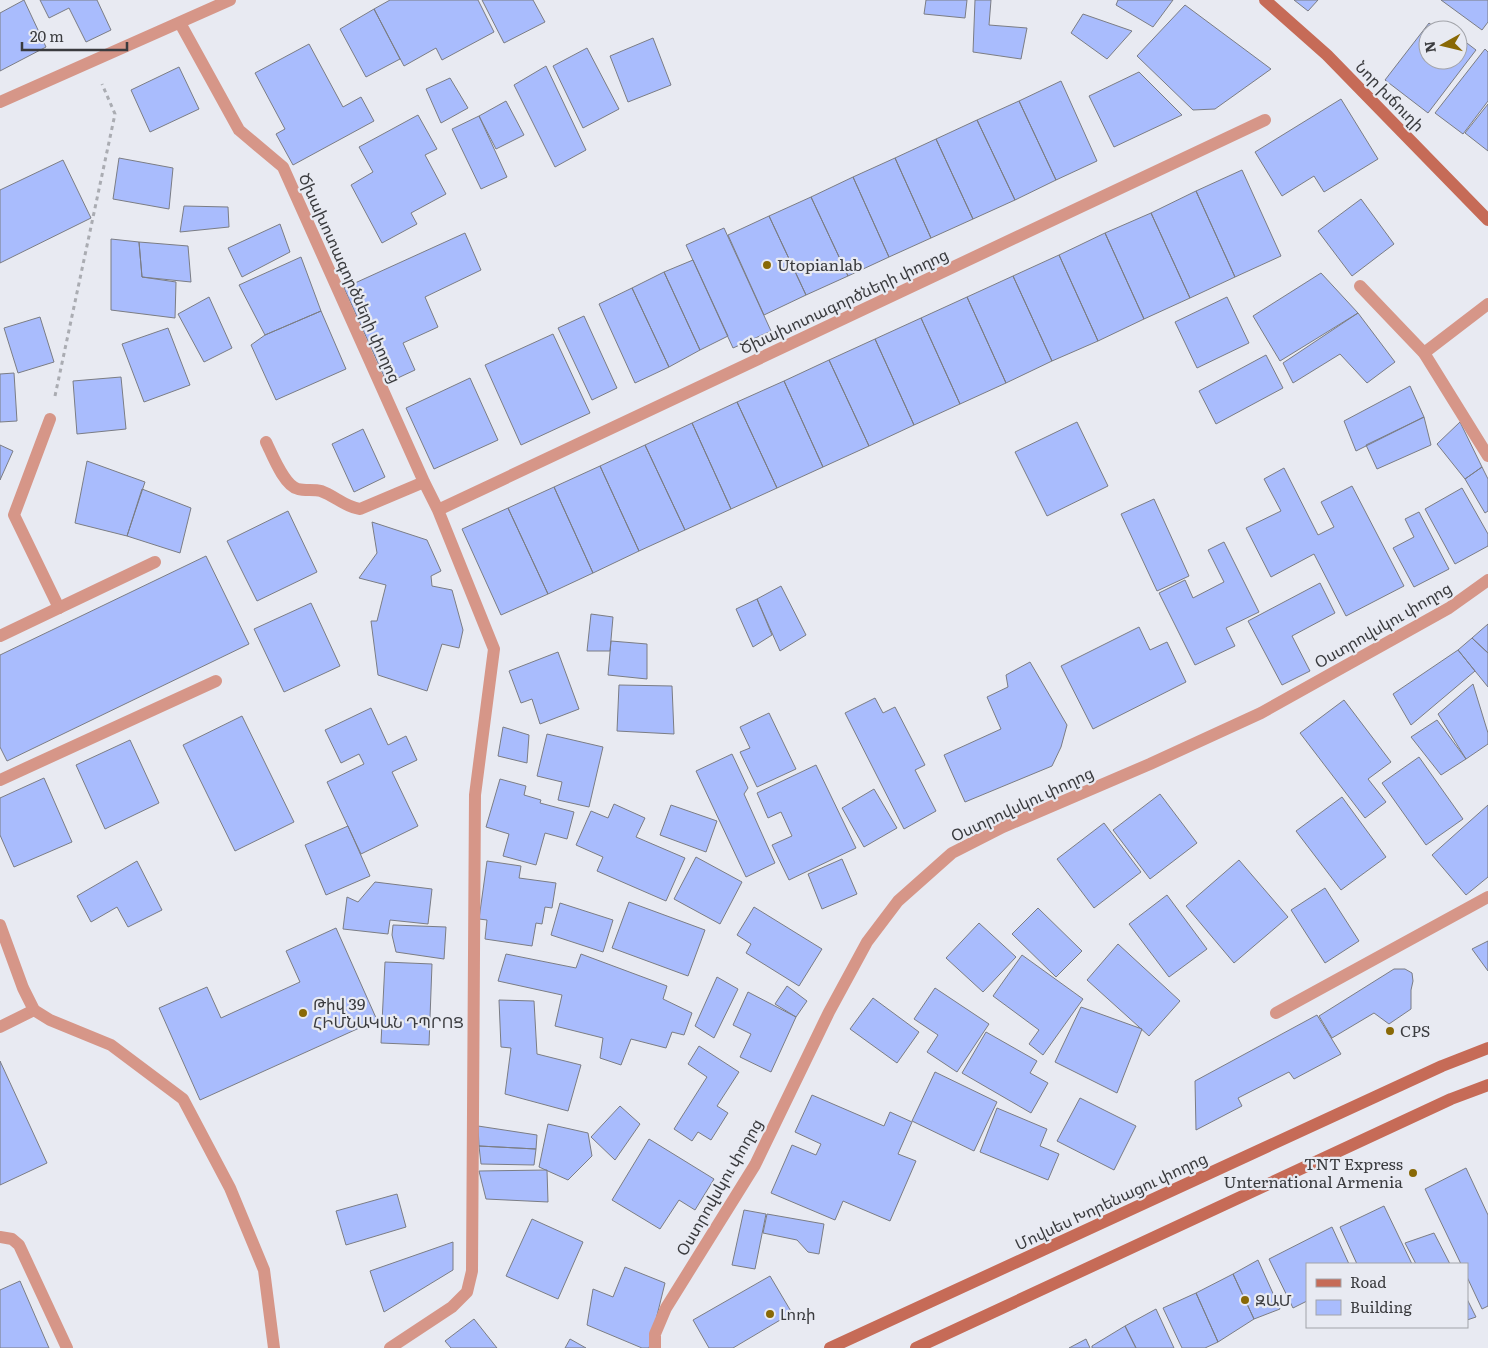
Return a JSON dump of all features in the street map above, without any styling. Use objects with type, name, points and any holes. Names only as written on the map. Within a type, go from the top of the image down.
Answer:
[{"type":"main road","name":"Նոր խճուղի","points":[[1265,0],[1327,55],[1488,220]]},
{"type":"main road","name":"Մովսես Խորենացու փողոց","points":[[830,1348],[1442,1066],[1488,1048]]},
{"type":"main road","points":[[916,1348],[1451,1099],[1488,1086]]},
{"type":"street","points":[[0,102],[230,0]]},
{"type":"street","name":"Ծխախոտագործների փողոց","points":[[180,23],[239,130],[283,167],[438,510],[494,649],[475,795],[472,1271],[467,1292],[452,1307],[390,1348]]},
{"type":"street","name":"Ծխախոտագործների փողոց","points":[[438,510],[1265,120]]},
{"type":"street","points":[[1360,286],[1424,353],[1488,456]]},
{"type":"street","points":[[1424,353],[1488,304]]},
{"type":"street","points":[[50,419],[14,514],[59,608]]},
{"type":"street","points":[[266,442],[291,486],[298,489],[320,491],[352,508],[360,509],[424,482]]},
{"type":"street","points":[[0,636],[155,562]]},
{"type":"street","name":"Օստրովսկու փողոց","points":[[655,1348],[654,1334],[666,1308],[755,1165],[829,1012],[867,942],[898,901],[952,853],[1003,827],[1150,764],[1261,713],[1449,608],[1488,580]]},
{"type":"street","points":[[0,780],[216,681]]},
{"type":"street","points":[[1276,1013],[1488,897]]},
{"type":"street","points":[[0,925],[23,988],[34,1010],[50,1020],[111,1045],[182,1099],[230,1188],[264,1270],[274,1348]]},
{"type":"street","points":[[0,1026],[34,1010]]},
{"type":"street","points":[[0,1237],[12,1239],[19,1245],[67,1348]]},
{"type":"path","points":[[50,419],[115,114],[93,62]]},
{"type":"building","points":[[24,0],[46,47],[0,71],[0,13]]},
{"type":"building","points":[[40,0],[97,0],[111,30],[86,42],[69,8],[49,18]]},
{"type":"building","points":[[390,0],[478,0],[494,32],[442,60],[436,48],[404,66],[374,9]]},
{"type":"building","points":[[482,0],[533,0],[545,22],[504,43]]},
{"type":"building","points":[[926,0],[967,0],[965,18],[924,14]]},
{"type":"building","points":[[975,0],[991,0],[989,25],[1027,28],[1021,59],[973,52]]},
{"type":"building","points":[[1118,0],[1173,0],[1153,27],[1116,5]]},
{"type":"building","points":[[1294,0],[1318,0],[1308,11]]},
{"type":"building","points":[[1441,0],[1488,0],[1488,22],[1482,30]]},
{"type":"building","points":[[1185,5],[1271,69],[1215,109],[1193,110],[1137,56]]},
{"type":"building","points":[[374,9],[400,59],[366,77],[340,29]]},
{"type":"building","points":[[1083,14],[1132,31],[1107,59],[1071,33]]},
{"type":"building","points":[[1418,37],[1418,70],[1461,70],[1428,113],[1385,80]]},
{"type":"building","points":[[653,38],[671,85],[628,102],[610,56]]},
{"type":"building","points":[[309,44],[343,107],[361,97],[374,121],[293,165],[276,134],[285,129],[255,73]]},
{"type":"building","points":[[1468,44],[1476,50],[1468,60]]},
{"type":"building","points":[[587,48],[619,109],[583,128],[553,66]]},
{"type":"building","points":[[1485,49],[1488,52],[1488,101],[1463,134],[1435,113]]},
{"type":"building","points":[[546,66],[586,150],[555,167],[514,85]]},
{"type":"building","points":[[179,67],[199,109],[150,132],[131,90]]},
{"type":"building","points":[[1139,72],[1182,115],[1114,147],[1089,96]]},
{"type":"building","points":[[450,78],[468,108],[441,123],[426,89]]},
{"type":"building","points":[[1061,81],[1097,161],[1056,180],[1019,101]]},
{"type":"building","points":[[1341,99],[1378,159],[1324,192],[1314,176],[1282,196],[1255,152]]},
{"type":"building","points":[[506,101],[524,135],[496,149],[479,116]]},
{"type":"building","points":[[1019,101],[1056,180],[1015,200],[977,120]]},
{"type":"building","points":[[1488,104],[1488,151],[1465,133]]},
{"type":"building","points":[[418,115],[437,149],[425,155],[446,194],[411,213],[417,224],[382,243],[351,185],[373,172],[359,147]]},
{"type":"building","points":[[479,116],[507,177],[481,189],[452,129]]},
{"type":"building","points":[[977,120],[1015,200],[973,219],[936,139]]},
{"type":"building","points":[[936,139],[973,219],[931,238],[895,158]]},
{"type":"building","points":[[119,158],[173,168],[169,209],[113,199]]},
{"type":"building","points":[[895,158],[931,238],[889,257],[853,177]]},
{"type":"building","points":[[63,160],[91,218],[0,263],[0,190]]},
{"type":"building","points":[[1242,170],[1281,256],[1235,277],[1196,191]]},
{"type":"building","points":[[853,177],[889,257],[848,276],[811,197]]},
{"type":"building","points":[[1196,191],[1235,277],[1190,298],[1151,213]]},
{"type":"building","points":[[811,197],[848,276],[806,295],[769,216]]},
{"type":"building","points":[[1361,199],[1394,244],[1352,276],[1318,231]]},
{"type":"building","points":[[184,206],[228,207],[229,227],[180,232]]},
{"type":"building","points":[[1151,213],[1190,298],[1144,319],[1105,233]]},
{"type":"building","name":"Utopianlab","points":[[769,216],[806,295],[764,315],[728,235]]},
{"type":"building","points":[[280,224],[290,252],[242,277],[228,248]]},
{"type":"building","points":[[724,228],[771,331],[733,348],[686,245]]},
{"type":"building","points":[[465,233],[481,270],[425,297],[438,327],[403,343],[415,370],[387,383],[344,288]]},
{"type":"building","points":[[1105,233],[1144,319],[1098,341],[1059,255]]},
{"type":"building","points":[[111,239],[139,242],[142,277],[176,282],[175,318],[111,310]]},
{"type":"building","points":[[139,242],[188,246],[191,282],[142,277]]},
{"type":"building","points":[[1059,255],[1098,341],[1052,361],[1013,276]]},
{"type":"building","points":[[301,257],[321,311],[265,335],[239,285]]},
{"type":"building","points":[[693,260],[728,336],[700,350],[664,272]]},
{"type":"building","points":[[664,272],[700,350],[669,367],[632,288]]},
{"type":"building","points":[[1321,273],[1358,313],[1280,361],[1253,316]]},
{"type":"building","points":[[1013,276],[1052,361],[1006,383],[967,297]]},
{"type":"building","points":[[632,288],[669,367],[635,383],[599,304]]},
{"type":"building","points":[[209,297],[232,348],[204,362],[178,314]]},
{"type":"building","points":[[967,297],[1006,383],[960,404],[921,318]]},
{"type":"building","points":[[1227,297],[1249,343],[1197,368],[1175,322]]},
{"type":"building","points":[[321,311],[346,369],[276,400],[251,345],[265,335]]},
{"type":"building","points":[[1358,313],[1395,362],[1367,383],[1340,354],[1293,383],[1283,363]]},
{"type":"building","points":[[584,316],[617,388],[592,400],[558,328]]},
{"type":"building","points":[[40,317],[54,362],[18,373],[4,328]]},
{"type":"building","points":[[921,318],[960,404],[914,425],[875,339]]},
{"type":"building","points":[[168,328],[190,385],[144,402],[122,344]]},
{"type":"building","points":[[553,334],[590,413],[521,445],[485,365]]},
{"type":"building","points":[[875,339],[914,425],[869,446],[829,360]]},
{"type":"building","points":[[1266,355],[1283,388],[1216,424],[1199,391]]},
{"type":"building","points":[[829,360],[869,446],[823,467],[784,381]]},
{"type":"building","points":[[14,373],[17,421],[0,422],[0,374]]},
{"type":"building","points":[[121,377],[126,429],[77,434],[73,381]]},
{"type":"building","points":[[470,378],[498,440],[434,469],[406,408]]},
{"type":"building","points":[[784,381],[823,467],[777,488],[737,402]]},
{"type":"building","points":[[1410,386],[1424,417],[1356,451],[1344,421]]},
{"type":"building","points":[[737,402],[777,488],[731,509],[692,423]]},
{"type":"building","points":[[1424,417],[1431,445],[1377,469],[1366,445]]},
{"type":"building","points":[[1077,422],[1108,486],[1047,516],[1015,452]]},
{"type":"building","points":[[1460,422],[1482,467],[1465,479],[1437,444]]},
{"type":"building","points":[[692,423],[731,509],[685,530],[645,445]]},
{"type":"building","points":[[363,429],[385,477],[354,492],[332,444]]},
{"type":"building","points":[[0,445],[13,451],[0,480]]},
{"type":"building","points":[[645,445],[685,530],[639,551],[600,466]]},
{"type":"building","points":[[87,461],[145,482],[127,536],[75,523]]},
{"type":"building","points":[[600,466],[639,551],[593,573],[554,487]]},
{"type":"building","points":[[1482,467],[1488,479],[1488,511],[1485,513],[1465,479]]},
{"type":"building","points":[[1284,468],[1318,535],[1334,527],[1321,502],[1352,486],[1404,586],[1346,616],[1314,554],[1271,577],[1246,528],[1281,511],[1264,479]]},
{"type":"building","points":[[554,487],[593,573],[548,594],[508,508]]},
{"type":"building","points":[[1462,488],[1488,534],[1488,546],[1455,564],[1425,509]]},
{"type":"building","points":[[142,489],[191,508],[180,553],[127,536]]},
{"type":"building","points":[[1154,499],[1189,576],[1157,591],[1121,514]]},
{"type":"building","points":[[508,508],[548,594],[501,615],[462,529]]},
{"type":"building","points":[[288,511],[317,572],[257,601],[227,541]]},
{"type":"building","points":[[1419,512],[1449,569],[1414,587],[1393,548],[1414,537],[1405,519]]},
{"type":"building","points":[[372,522],[427,540],[441,571],[431,576],[432,586],[452,590],[463,630],[459,648],[442,644],[427,691],[378,675],[371,621],[377,621],[386,585],[359,578],[377,553]]},
{"type":"building","points":[[1224,542],[1259,612],[1226,628],[1235,646],[1195,665],[1159,593],[1185,580],[1193,598],[1224,582],[1208,550]]},
{"type":"building","points":[[206,556],[249,644],[7,761],[0,747],[0,655]]},
{"type":"building","points":[[1320,583],[1335,613],[1292,636],[1310,671],[1282,685],[1248,621]]},
{"type":"building","points":[[781,586],[806,635],[780,651],[757,599]]},
{"type":"building","points":[[757,599],[772,635],[753,647],[736,609]]},
{"type":"building","points":[[311,603],[340,666],[284,692],[254,629]]},
{"type":"building","points":[[591,614],[613,617],[610,651],[587,651]]},
{"type":"building","points":[[1488,624],[1488,653],[1472,638]]},
{"type":"building","points":[[1139,627],[1150,650],[1167,642],[1186,682],[1093,729],[1061,666]]},
{"type":"building","points":[[1472,638],[1488,653],[1488,687],[1458,650]]},
{"type":"building","points":[[611,641],[647,644],[647,679],[608,675]]},
{"type":"building","points":[[1458,650],[1475,671],[1411,725],[1393,694]]},
{"type":"building","points":[[558,652],[579,709],[540,724],[532,699],[521,703],[509,671]]},
{"type":"building","points":[[1030,662],[1067,725],[1061,747],[1052,766],[965,802],[944,755],[1001,729],[987,697],[1008,687],[1006,675]]},
{"type":"building","points":[[1473,684],[1488,733],[1488,744],[1466,759],[1438,714]]},
{"type":"building","points":[[619,685],[672,686],[674,734],[617,731]]},
{"type":"building","points":[[875,698],[883,713],[895,707],[925,765],[915,770],[936,811],[904,829],[845,713]]},
{"type":"building","points":[[1344,700],[1391,762],[1368,779],[1386,802],[1365,818],[1300,733]]},
{"type":"building","points":[[371,708],[388,745],[406,736],[417,760],[392,772],[418,826],[361,854],[327,782],[364,764],[359,754],[341,763],[325,730]]},
{"type":"building","points":[[769,713],[796,769],[757,787],[740,752],[750,748],[740,727]]},
{"type":"building","points":[[242,716],[294,822],[235,851],[183,745]]},
{"type":"building","points":[[1437,720],[1466,759],[1441,775],[1411,737]]},
{"type":"building","points":[[503,727],[529,735],[527,763],[498,756]]},
{"type":"building","points":[[547,734],[603,747],[589,807],[558,800],[562,782],[537,776]]},
{"type":"building","points":[[130,740],[159,803],[105,829],[76,765]]},
{"type":"building","points":[[732,754],[748,788],[744,794],[775,863],[746,877],[696,771]]},
{"type":"building","points":[[1419,757],[1463,819],[1426,845],[1382,783]]},
{"type":"building","points":[[816,765],[856,848],[789,880],[772,845],[792,836],[781,812],[768,818],[757,793]]},
{"type":"building","points":[[44,778],[72,842],[14,867],[0,835],[0,798]]},
{"type":"building","points":[[500,779],[526,786],[524,795],[541,800],[540,803],[574,812],[567,839],[545,833],[536,865],[503,856],[509,834],[486,827]]},
{"type":"building","points":[[874,789],[897,828],[864,847],[842,808]]},
{"type":"building","points":[[1160,794],[1197,843],[1150,879],[1113,830]]},
{"type":"building","points":[[1342,797],[1386,857],[1341,890],[1296,831]]},
{"type":"building","points":[[614,804],[645,818],[636,837],[685,858],[666,901],[597,871],[603,857],[576,845],[591,811],[608,818]]},
{"type":"building","points":[[671,805],[717,821],[706,852],[660,835]]},
{"type":"building","points":[[1488,805],[1488,877],[1466,895],[1432,855]]},
{"type":"building","points":[[1104,823],[1141,872],[1094,908],[1057,859]]},
{"type":"building","points":[[348,826],[370,876],[326,895],[305,845]]},
{"type":"building","points":[[696,857],[742,882],[720,924],[674,899]]},
{"type":"building","points":[[842,859],[857,894],[822,909],[808,874]]},
{"type":"building","points":[[1239,860],[1288,917],[1234,963],[1186,906]]},
{"type":"building","points":[[137,861],[162,910],[128,927],[117,907],[91,922],[77,896]]},
{"type":"building","points":[[487,861],[521,866],[519,878],[556,883],[552,908],[545,907],[542,924],[536,923],[532,946],[485,939],[487,920],[479,919]]},
{"type":"building","points":[[375,882],[432,889],[428,924],[390,920],[388,934],[343,929],[347,897],[358,902]]},
{"type":"building","points":[[1325,888],[1359,941],[1325,963],[1291,910]]},
{"type":"building","points":[[1167,895],[1207,949],[1169,977],[1129,924]]},
{"type":"building","points":[[629,902],[705,930],[688,976],[612,948]]},
{"type":"building","points":[[560,903],[613,920],[603,952],[551,935]]},
{"type":"building","points":[[754,907],[822,949],[799,986],[746,953],[751,944],[737,935]]},
{"type":"building","points":[[1038,908],[1082,951],[1056,977],[1012,934]]},
{"type":"building","points":[[979,923],[1016,957],[983,992],[946,958]]},
{"type":"building","points":[[393,925],[446,927],[444,959],[396,952],[392,935]]},
{"type":"building","name":"Թիվ 39 ՀԻՄՆԱԿԱՆ ԴՊՐՈՑ","points":[[336,928],[377,1020],[200,1100],[159,1008],[207,987],[221,1018],[300,982],[286,951]]},
{"type":"building","points":[[1488,941],[1488,971],[1472,949]]},
{"type":"building","points":[[1118,944],[1180,1001],[1149,1036],[1087,980]]},
{"type":"building","points":[[506,954],[576,968],[581,954],[667,986],[663,999],[692,1013],[684,1035],[672,1032],[666,1048],[631,1039],[621,1065],[600,1058],[603,1038],[555,1026],[562,995],[498,981]]},
{"type":"building","points":[[1022,955],[1083,999],[1043,1055],[1029,1044],[1039,1030],[993,996]]},
{"type":"building","points":[[385,962],[432,964],[429,1045],[381,1043]]},
{"type":"building","points":[[1394,969],[1405,969],[1412,973],[1411,1009],[1389,1024],[1374,1013],[1332,1038],[1319,1016]]},
{"type":"building","points":[[717,977],[738,989],[714,1038],[695,1026]]},
{"type":"building","points":[[787,986],[807,1001],[796,1017],[775,1004]]},
{"type":"building","points":[[935,988],[989,1024],[957,1072],[927,1052],[938,1035],[914,1019]]},
{"type":"building","points":[[748,992],[796,1017],[771,1072],[740,1057],[751,1034],[733,1025]]},
{"type":"building","points":[[873,998],[919,1032],[897,1063],[850,1029]]},
{"type":"building","points":[[499,1000],[534,1001],[537,1054],[581,1065],[568,1111],[505,1094],[511,1048],[501,1047]]},
{"type":"building","points":[[1081,1007],[1142,1029],[1117,1093],[1055,1062]]},
{"type":"building","points":[[1317,1015],[1341,1054],[1294,1079],[1289,1072],[1238,1098],[1242,1106],[1196,1130],[1195,1081]]},
{"type":"building","points":[[986,1032],[1037,1061],[1030,1073],[1048,1083],[1031,1113],[962,1073]]},
{"type":"building","points":[[699,1046],[739,1072],[717,1106],[728,1113],[711,1140],[698,1132],[692,1141],[674,1129],[707,1077],[688,1064]]},
{"type":"building","points":[[0,1061],[47,1163],[0,1185]]},
{"type":"building","points":[[935,1072],[997,1102],[974,1151],[912,1121]]},
{"type":"building","points":[[812,1095],[884,1126],[890,1112],[912,1122],[898,1154],[916,1161],[890,1221],[843,1201],[835,1220],[771,1193],[792,1145],[816,1155],[821,1144],[795,1132]]},
{"type":"building","points":[[1080,1098],[1136,1126],[1114,1170],[1057,1141]]},
{"type":"building","points":[[620,1106],[640,1124],[615,1160],[591,1137]]},
{"type":"building","points":[[997,1108],[1047,1129],[1040,1146],[1059,1154],[1048,1180],[980,1152]]},
{"type":"building","points":[[548,1124],[588,1133],[592,1156],[568,1180],[539,1167]]},
{"type":"building","points":[[478,1126],[537,1135],[536,1149],[479,1146]]},
{"type":"building","points":[[649,1139],[714,1179],[695,1210],[679,1200],[660,1229],[612,1200]]},
{"type":"building","points":[[479,1146],[536,1149],[534,1165],[481,1164]]},
{"type":"building","points":[[1466,1168],[1488,1215],[1488,1306],[1482,1309],[1468,1279],[1468,1263],[1461,1263],[1425,1189]]},
{"type":"building","points":[[547,1170],[548,1202],[486,1199],[479,1171]]},
{"type":"building","points":[[397,1194],[406,1227],[346,1245],[336,1211]]},
{"type":"building","points":[[1384,1206],[1412,1263],[1357,1263],[1340,1227]]},
{"type":"building","points":[[744,1210],[766,1214],[755,1269],[732,1265]]},
{"type":"building","points":[[767,1214],[824,1224],[819,1254],[808,1252],[797,1240],[763,1233]]},
{"type":"building","points":[[532,1219],[583,1242],[558,1299],[506,1276]]},
{"type":"building","points":[[1332,1227],[1349,1263],[1306,1263],[1306,1302],[1293,1308],[1269,1259]]},
{"type":"building","points":[[1434,1233],[1449,1263],[1415,1263],[1405,1243]]},
{"type":"building","points":[[453,1242],[453,1270],[384,1312],[370,1271]]},
{"type":"building","points":[[1258,1260],[1280,1309],[1254,1319],[1233,1274]]},
{"type":"building","points":[[625,1267],[665,1283],[649,1348],[642,1348],[587,1325],[593,1289],[613,1297]]},
{"type":"building","points":[[1233,1274],[1254,1319],[1218,1342],[1196,1293]]},
{"type":"building","points":[[770,1276],[792,1313],[733,1348],[709,1348],[693,1320]]},
{"type":"building","points":[[20,1281],[49,1348],[0,1348],[0,1290]]},
{"type":"building","points":[[1196,1293],[1218,1342],[1205,1348],[1182,1348],[1163,1308]]},
{"type":"building","points":[[1468,1301],[1476,1317],[1468,1320]]},
{"type":"building","points":[[1156,1309],[1174,1348],[1136,1348],[1125,1326]]},
{"type":"building","points":[[474,1319],[497,1348],[451,1348],[445,1341]]},
{"type":"building","points":[[1125,1326],[1136,1348],[1092,1348],[1092,1346]]},
{"type":"building","points":[[570,1339],[586,1348],[565,1348]]},
{"type":"building","points":[[1086,1339],[1090,1348],[1069,1348]]},
{"type":"place","name":"Utopianlab","points":[[767,265]]},
{"type":"place","name":"Թիվ 39 ՀԻՄՆԱԿԱՆ ԴՊՐՈՑ","points":[[303,1013]]},
{"type":"place","name":"CPS","points":[[1390,1031]]},
{"type":"place","name":"TNT Express Unternational Armenia","points":[[1413,1173]]},
{"type":"place","name":"ԶԱՄ","points":[[1245,1300]]},
{"type":"place","name":"Լոռի","points":[[770,1314]]}]
